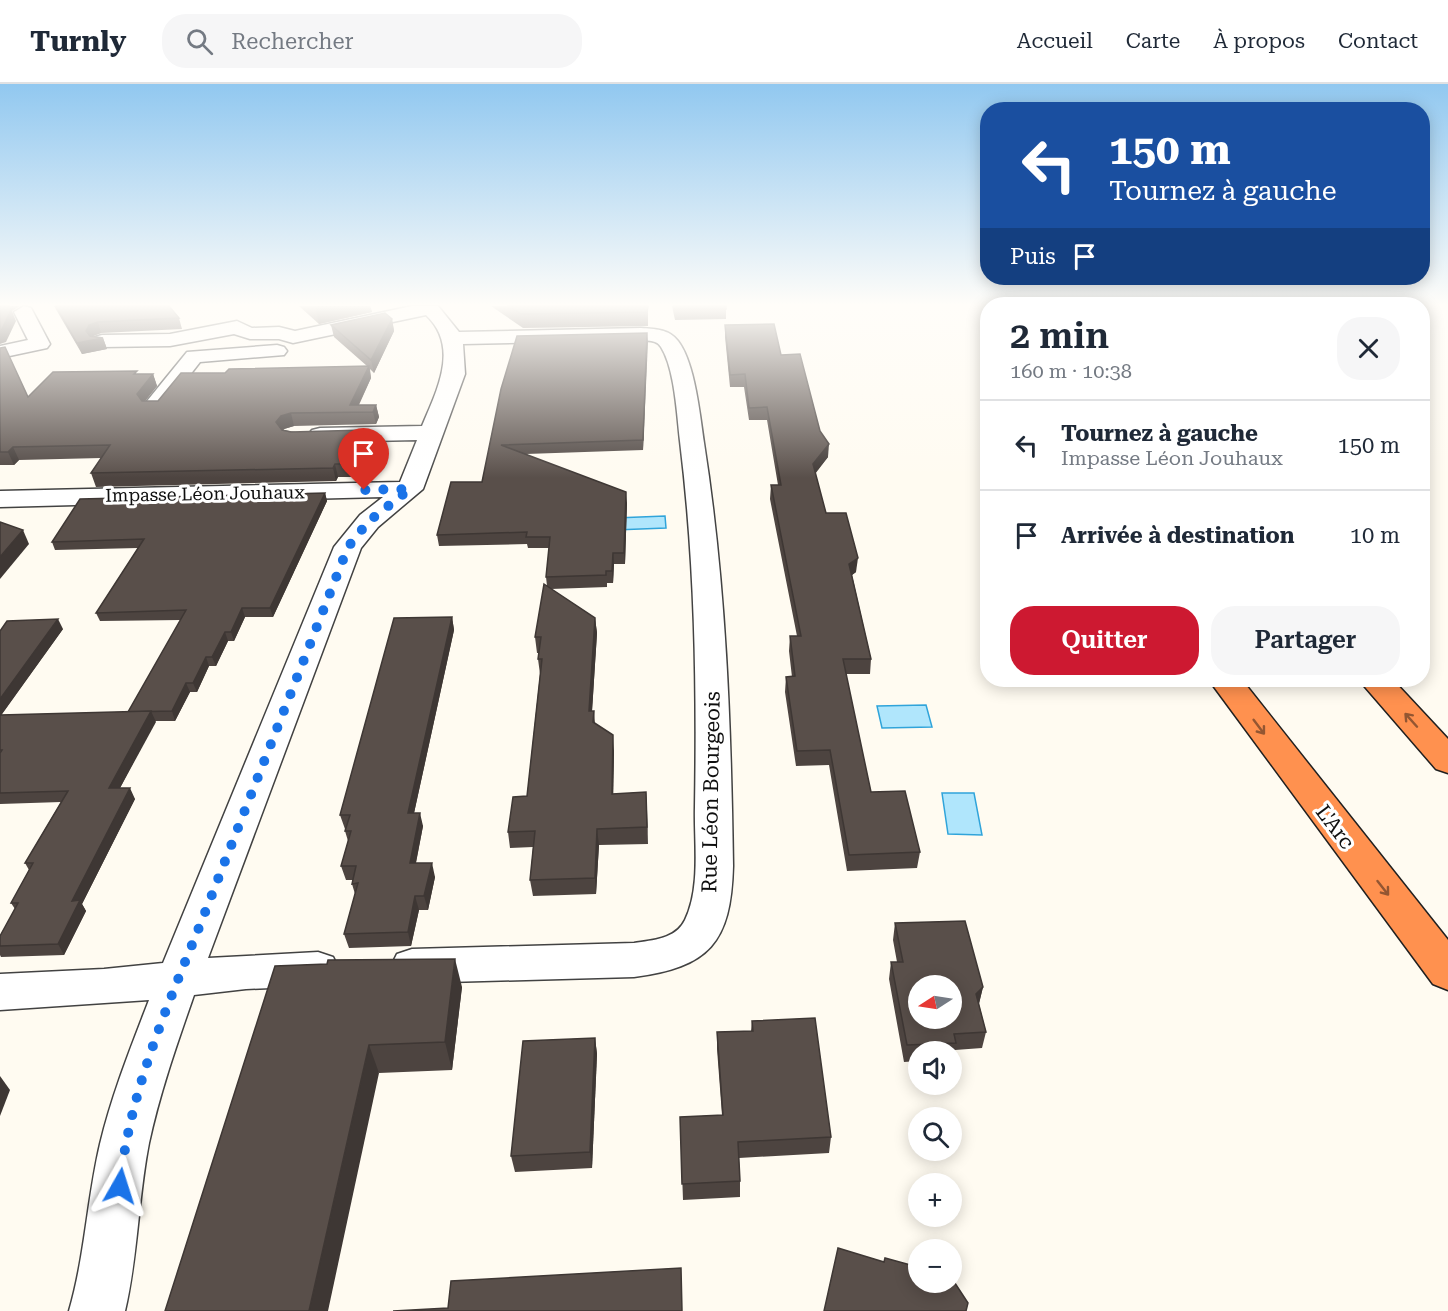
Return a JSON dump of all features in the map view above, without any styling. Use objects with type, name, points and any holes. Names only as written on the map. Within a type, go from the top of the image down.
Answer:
[{"type":"highway","name":"L'Arc","points":[[1230,687],[1448,972]]},
{"type":"highway","points":[[1381,687],[1448,762]]},
{"type":"street","points":[[154,406],[188,363]]},
{"type":"street","points":[[97,1311],[107,1274],[130,1118],[178,979],[348,547],[369,521],[410,489],[433,433],[454,374],[455,363]]},
{"type":"street","name":"Rue Léon Bourgeois","points":[[387,967],[634,960],[661,956],[687,948],[704,924],[712,896],[714,727],[706,544],[690,426],[676,363]]},
{"type":"street","points":[[294,435],[433,433]]},
{"type":"street","name":"Impasse Léon Jouhaux","points":[[0,499],[410,489]]},
{"type":"street","points":[[0,992],[104,987],[246,971],[351,968]]},
{"type":"water","points":[[665,516],[666,528],[615,530],[615,518]]},
{"type":"water","points":[[926,705],[932,727],[882,728],[877,706]]},
{"type":"water","points":[[942,793],[974,793],[982,835],[948,834]]},
{"type":"building","points":[[0,363],[12,363],[28,397],[53,372],[137,371],[134,374],[153,374],[137,394],[142,401],[158,401],[181,373],[225,373],[229,369],[369,366],[350,405],[376,405],[373,412],[291,413],[281,416],[276,422],[282,430],[291,432],[365,430],[350,464],[335,464],[333,468],[91,473],[110,445],[13,447],[8,452],[0,452]]},
{"type":"building","points":[[509,363],[646,363],[643,440],[501,445],[626,492],[624,553],[613,553],[612,571],[606,571],[606,575],[546,577],[550,537],[526,537],[527,532],[437,535],[451,482],[482,482],[501,389]]},
{"type":"building","points":[[729,363],[802,363],[820,431],[829,444],[813,464],[826,513],[846,513],[858,558],[849,564],[871,659],[843,659],[871,792],[905,791],[920,852],[849,855],[830,750],[797,751],[786,677],[795,676],[790,636],[801,636],[771,485],[781,485],[767,407],[749,408],[745,374],[730,375]]},
{"type":"building","points":[[325,493],[270,608],[242,608],[231,632],[225,632],[212,657],[206,657],[193,683],[186,683],[172,711],[128,712],[186,610],[96,613],[144,539],[52,542],[80,499]]},
{"type":"building","points":[[0,522],[23,530],[0,557]]},
{"type":"building","points":[[544,584],[595,618],[589,711],[594,711],[593,722],[613,735],[612,794],[646,792],[647,827],[597,829],[595,878],[530,880],[535,831],[508,832],[513,797],[527,796],[542,659],[538,659],[541,637],[535,637]]},
{"type":"building","points":[[452,617],[408,813],[420,813],[410,863],[432,863],[424,896],[415,896],[408,932],[344,934],[358,883],[352,884],[356,866],[341,866],[351,831],[345,831],[350,815],[340,815],[394,618]]},
{"type":"building","points":[[58,619],[0,699],[0,631],[7,621]]},
{"type":"building","points":[[151,711],[109,788],[130,788],[72,901],[80,900],[58,944],[0,946],[0,936],[18,903],[11,903],[33,863],[25,863],[68,791],[0,793],[0,753],[2,750],[0,750],[0,715]]},
{"type":"building","points":[[965,921],[983,987],[976,994],[986,1032],[954,1034],[956,1041],[908,1041],[907,1045],[891,962],[903,962],[895,923]]},
{"type":"building","points":[[455,959],[445,1042],[369,1045],[309,1311],[165,1311],[275,966],[327,964],[328,960]]},
{"type":"building","points":[[815,1018],[831,1137],[738,1142],[740,1181],[682,1184],[680,1117],[723,1115],[717,1032],[753,1031],[752,1021]]},
{"type":"building","points":[[595,1038],[590,1152],[511,1156],[523,1041]]},
{"type":"building","points":[[838,1248],[884,1262],[885,1258],[908,1264],[908,1293],[961,1293],[968,1303],[966,1311],[824,1311]]},
{"type":"building","points":[[681,1268],[682,1311],[393,1311],[448,1308],[451,1281]]},
{"type":"route","points":[[120,1186],[124,1146],[138,1090],[178,979],[348,547],[369,521],[410,489],[364,490]]}]
